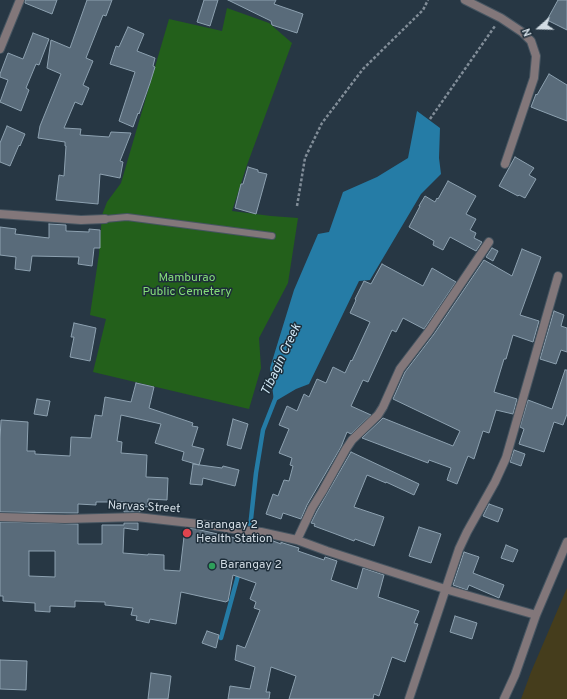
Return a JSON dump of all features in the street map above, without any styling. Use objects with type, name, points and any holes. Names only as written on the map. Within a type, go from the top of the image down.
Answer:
[{"type":"street","points":[[0,49],[20,0]]},
{"type":"street","points":[[465,0],[501,18],[522,32],[531,41],[536,56],[534,78],[505,164]]},
{"type":"street","points":[[0,214],[81,220],[105,219]]},
{"type":"street","points":[[297,540],[312,508],[346,449],[352,440],[378,415],[400,369],[429,331],[489,242]]},
{"type":"street","points":[[410,699],[459,549],[485,498],[495,482],[506,458],[558,276]]},
{"type":"street","name":"Narvas Street","points":[[0,516],[65,519],[137,518],[261,532],[297,540],[445,589],[536,615]]},
{"type":"street","points":[[504,699],[515,675],[536,615],[567,542]]},
{"type":"lane","points":[[105,219],[127,217],[272,236]]},
{"type":"path","points":[[297,206],[305,158],[322,123],[363,70],[423,10],[428,0]]},
{"type":"path","points":[[430,119],[501,18]]},
{"type":"green space","name":"Mamburao Public Cemetery","points":[[227,8],[269,23],[292,43],[247,165],[232,211],[298,218],[288,283],[259,338],[261,368],[249,409],[93,372],[106,319],[90,315],[99,254],[102,215],[107,202],[121,183],[169,19],[222,31]]},
{"type":"sand","points":[[567,588],[567,699],[521,699],[531,672]]},
{"type":"water","points":[[417,111],[440,128],[439,158],[441,174],[421,194],[370,280],[359,281],[309,384],[296,389],[274,402],[270,368],[294,290],[318,234],[329,232],[343,192],[377,177],[408,158]]},
{"type":"building","points":[[25,0],[57,0],[52,14],[25,3]]},
{"type":"building","points":[[87,0],[112,0],[106,16],[103,15],[86,58],[93,61],[83,85],[89,88],[82,105],[75,102],[64,128],[81,129],[80,135],[109,137],[111,132],[131,133],[120,161],[123,162],[120,178],[100,174],[98,204],[56,200],[59,175],[64,176],[65,142],[38,138],[40,126],[61,74],[47,68],[51,40],[70,48]]},
{"type":"building","points":[[204,0],[218,0],[210,26],[197,22]]},
{"type":"building","points":[[228,0],[276,0],[274,4],[303,14],[297,33],[272,25],[271,21]]},
{"type":"building","points":[[558,0],[567,0],[567,30],[547,20]]},
{"type":"building","points":[[128,27],[144,34],[137,51],[155,58],[153,66],[155,67],[150,83],[133,127],[119,121],[135,72],[110,64],[116,46],[119,47]]},
{"type":"building","points":[[33,33],[49,39],[39,65],[36,64],[26,88],[29,90],[21,111],[0,102],[8,80],[0,77],[0,74],[8,53],[23,59]]},
{"type":"building","points":[[549,74],[567,85],[567,121],[531,107],[536,94],[537,95]]},
{"type":"building","points":[[7,126],[25,134],[10,166],[0,162],[0,143]]},
{"type":"building","points":[[515,157],[534,168],[529,175],[536,179],[525,198],[499,186]]},
{"type":"building","points":[[248,167],[258,170],[258,172],[267,174],[256,214],[235,208],[241,184],[243,184]]},
{"type":"building","points":[[448,181],[476,196],[466,214],[476,219],[470,230],[476,233],[474,238],[482,242],[476,251],[450,237],[443,250],[433,245],[434,241],[409,227],[425,196],[435,202]]},
{"type":"building","points":[[49,224],[66,225],[66,231],[89,232],[89,229],[100,230],[100,248],[94,248],[92,266],[78,264],[79,257],[32,256],[30,271],[15,269],[16,257],[0,255],[0,227],[16,229],[15,234],[49,238]]},
{"type":"building","points":[[492,248],[498,251],[493,261],[486,257]]},
{"type":"building","points":[[522,249],[541,257],[520,315],[539,321],[533,342],[513,335],[494,392],[517,399],[513,414],[496,410],[489,433],[483,431],[474,459],[468,456],[457,484],[447,480],[451,468],[429,460],[428,463],[362,438],[383,418],[453,446],[460,431],[393,399],[405,372],[434,334],[484,260],[512,276]]},
{"type":"building","points":[[382,264],[423,286],[432,268],[456,282],[424,329],[403,318],[396,332],[392,330],[368,382],[363,380],[351,406],[371,415],[351,434],[347,432],[341,447],[307,505],[301,519],[283,513],[281,519],[266,514],[273,494],[278,496],[284,480],[289,481],[293,466],[290,465],[292,458],[279,453],[289,429],[279,425],[287,406],[297,411],[304,394],[309,397],[317,379],[326,383],[333,367],[345,373],[370,322],[350,313],[364,281],[371,284]]},
{"type":"building","points":[[554,311],[564,315],[561,326],[567,328],[567,352],[561,350],[556,364],[540,359]]},
{"type":"building","points":[[74,323],[96,328],[90,361],[70,357],[74,337],[71,337]]},
{"type":"building","points":[[565,370],[567,370],[567,414],[563,425],[554,422],[544,452],[519,444],[524,429],[520,427],[528,400],[552,409]]},
{"type":"building","points":[[136,383],[154,387],[149,408],[193,423],[192,426],[198,427],[192,446],[204,449],[199,465],[182,460],[184,452],[155,443],[161,424],[121,415],[117,441],[122,442],[121,453],[147,455],[146,477],[168,478],[167,500],[148,499],[148,507],[140,506],[140,512],[124,512],[125,502],[96,502],[96,505],[78,504],[78,513],[0,512],[1,420],[28,422],[27,451],[35,451],[35,454],[70,456],[71,437],[91,438],[95,415],[102,416],[105,397],[131,402]]},
{"type":"building","points":[[37,399],[50,401],[47,416],[34,414]]},
{"type":"building","points":[[233,419],[248,424],[241,449],[227,445]]},
{"type":"building","points":[[514,450],[525,454],[521,466],[510,462]]},
{"type":"building","points":[[351,452],[419,484],[414,495],[367,475],[354,507],[384,517],[374,546],[355,539],[354,541],[314,526],[315,524],[311,523]]},
{"type":"building","points":[[193,464],[222,468],[223,466],[239,470],[235,486],[203,478],[202,485],[190,484]]},
{"type":"building","points":[[489,504],[503,509],[498,522],[483,516]]},
{"type":"building","points":[[0,522],[78,524],[78,544],[102,544],[102,525],[124,525],[124,523],[138,523],[138,530],[124,528],[123,553],[164,555],[164,570],[180,571],[185,528],[196,529],[248,541],[249,536],[268,539],[299,548],[298,551],[324,560],[325,557],[337,561],[331,580],[357,589],[363,568],[384,575],[378,597],[419,611],[414,623],[418,624],[405,662],[392,657],[379,696],[374,694],[373,699],[289,699],[296,676],[271,667],[266,692],[270,692],[269,699],[228,699],[230,686],[250,689],[255,667],[235,660],[237,645],[245,648],[260,610],[254,608],[256,602],[250,599],[256,583],[233,575],[228,601],[226,602],[181,592],[176,624],[150,619],[149,623],[136,620],[137,616],[131,615],[133,608],[105,605],[105,602],[75,601],[75,607],[50,606],[50,612],[35,611],[35,603],[3,601],[3,596],[0,596]],"holes":[[[29,551],[55,551],[55,577],[29,576]]]},
{"type":"building","points":[[419,527],[441,534],[431,563],[409,556]]},
{"type":"building","points":[[506,545],[518,550],[513,562],[501,558]]},
{"type":"building","points":[[464,552],[479,557],[473,573],[504,585],[499,598],[469,585],[467,590],[453,585]]},
{"type":"building","points":[[455,616],[477,623],[472,639],[450,632]]},
{"type":"building","points":[[207,631],[219,635],[216,648],[202,643]]},
{"type":"building","points":[[0,660],[27,661],[26,690],[0,689]]},
{"type":"building","points":[[151,673],[171,676],[168,699],[148,699]]},
{"type":"waterway","name":"Tibagin Creek","points":[[246,546],[249,537],[256,473],[263,430],[276,397]]},
{"type":"waterway","name":"Tibagin Creek","points":[[221,638],[239,572]]},
{"type":"place","name":"Barangay 2 Health Station","points":[[187,533]]},
{"type":"place","name":"Barangay 2","points":[[212,566]]}]
